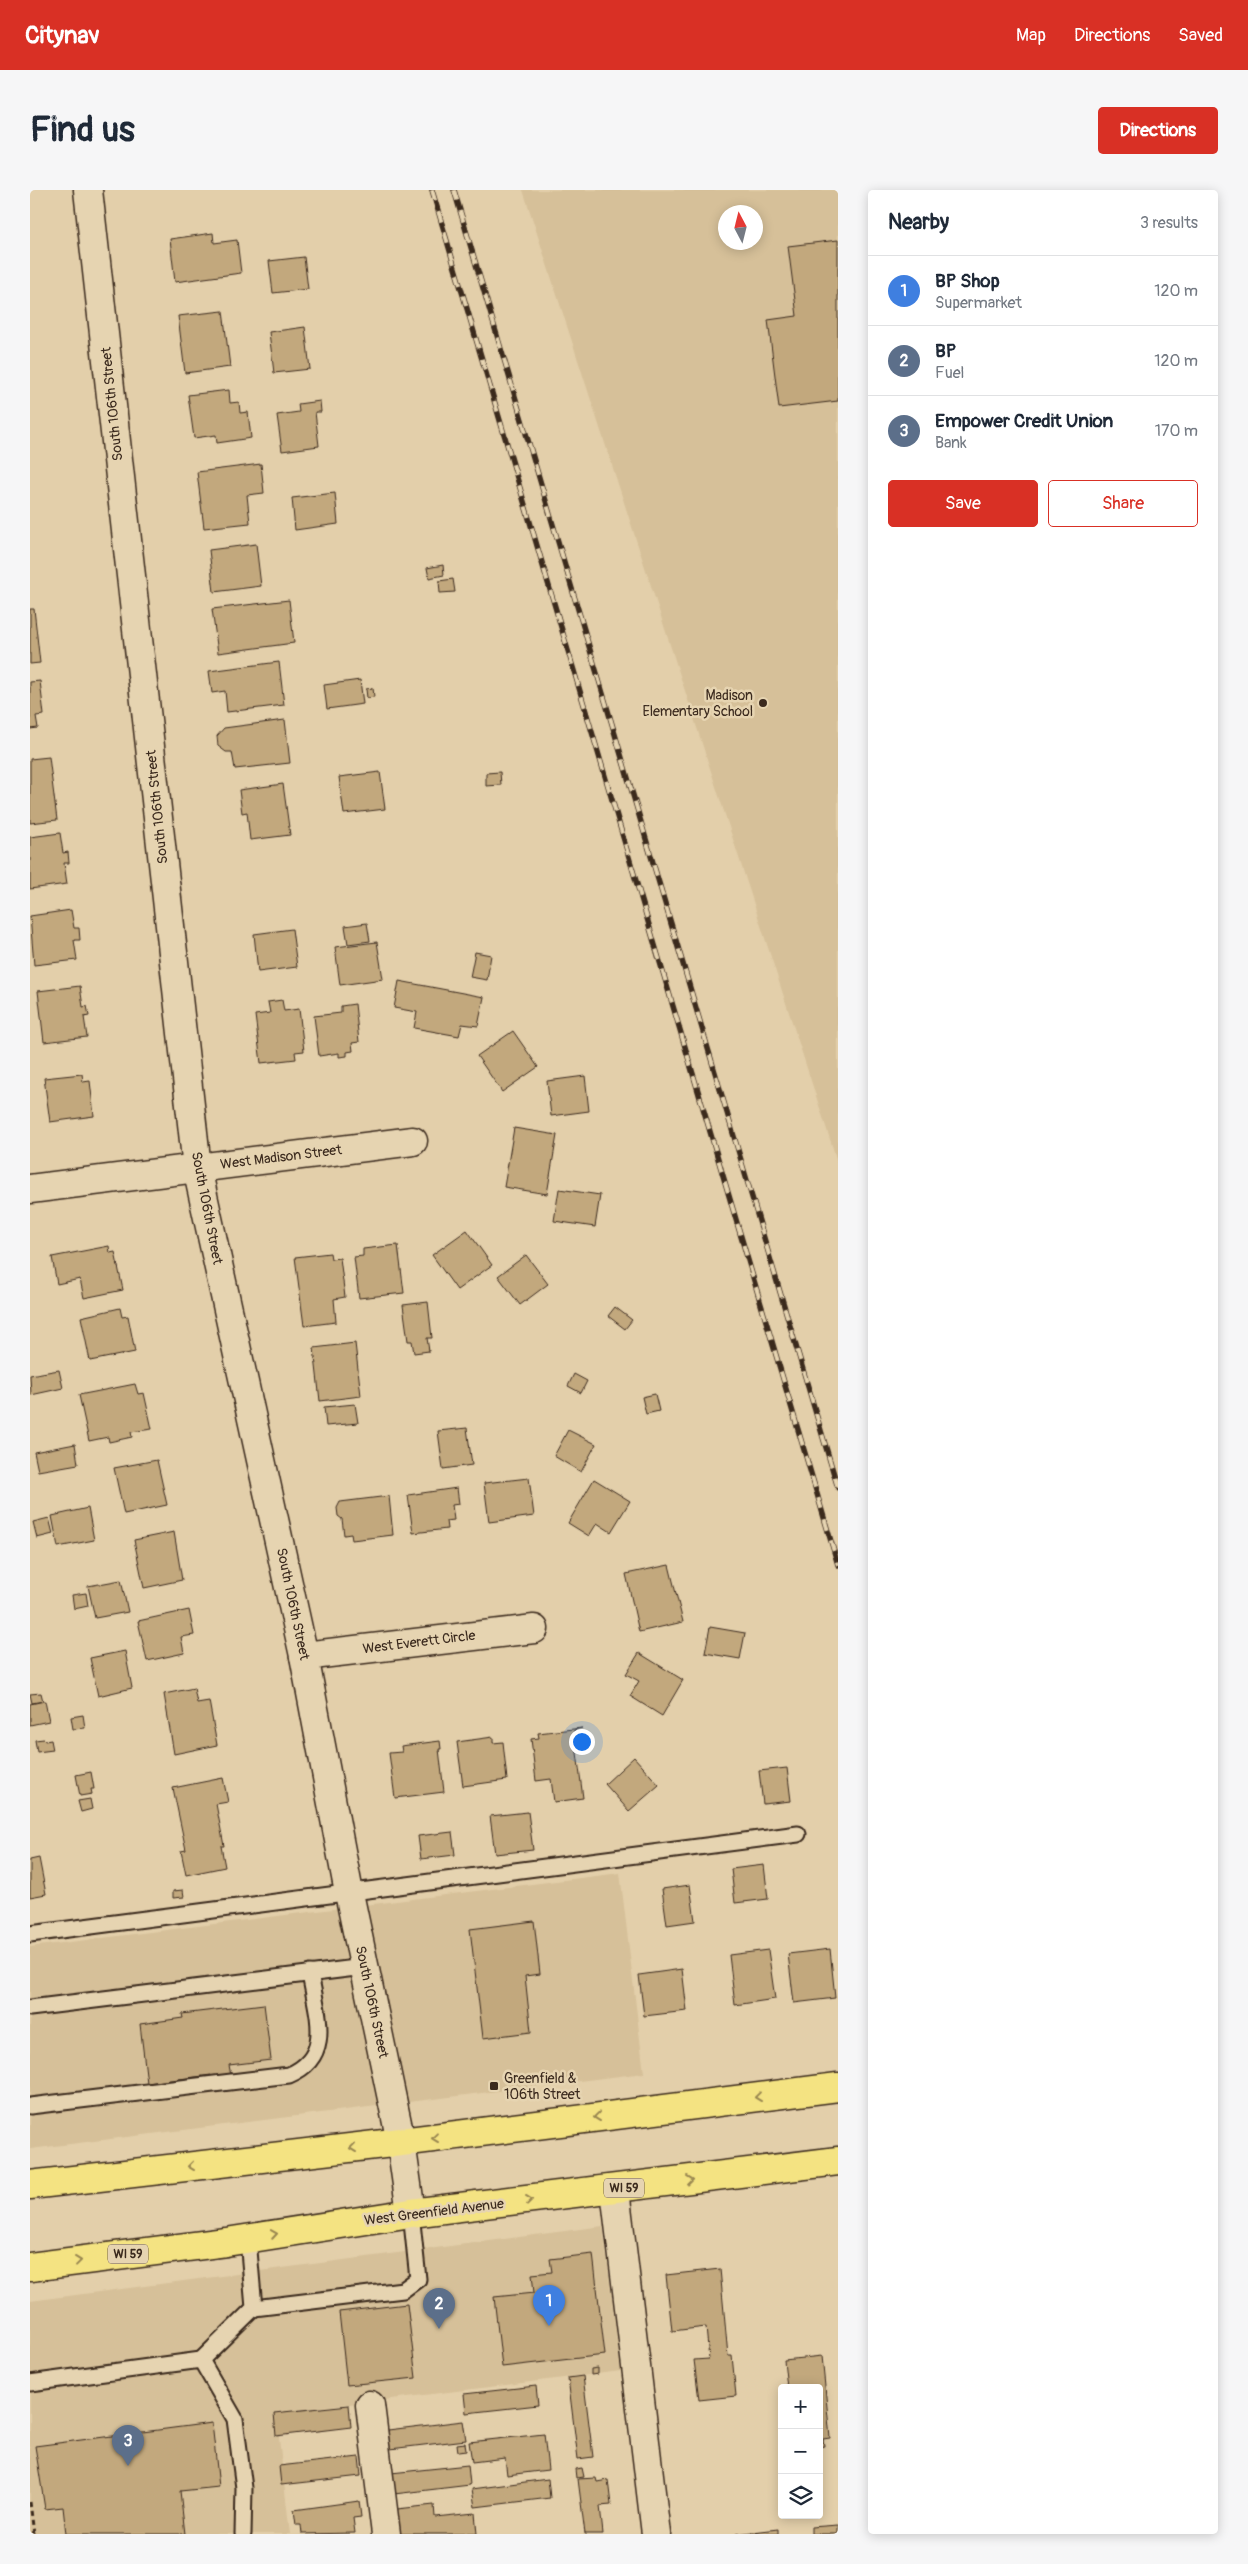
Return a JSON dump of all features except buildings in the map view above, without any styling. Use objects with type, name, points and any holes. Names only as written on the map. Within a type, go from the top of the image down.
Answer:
[{"type":"main road","points":[[30,2185],[401,2142],[838,2087]]},
{"type":"main road","name":"West Greenfield Avenue","points":[[30,2267],[248,2239],[411,2214],[838,2161]]},
{"type":"street","name":"South 106th Street","points":[[88,190],[197,1168],[304,1656],[349,1892],[401,2142],[411,2214]]},
{"type":"street","name":"West Madison Street","points":[[30,1189],[413,1140]]},
{"type":"street","name":"West Everett Circle","points":[[304,1656],[534,1629]]},
{"type":"street","points":[[615,2190],[656,2534]]},
{"type":"street","points":[[370,2405],[386,2534]]},
{"type":"lane","points":[[30,1934],[798,1834]]},
{"type":"lane","points":[[30,2008],[364,1967]]},
{"type":"lane","points":[[30,2106],[289,2075],[303,2069],[317,2052],[320,2039],[310,1973]]},
{"type":"lane","points":[[30,2383],[201,2360],[254,2308],[403,2290],[418,2279],[411,2214]]},
{"type":"lane","points":[[248,2239],[254,2308]]},
{"type":"lane","points":[[201,2360],[235,2419],[244,2488],[243,2534]]},
{"type":"path","points":[[30,2502],[34,2534]]},
{"type":"shaded area","name":"Madison Elementary School","points":[[523,190],[838,190],[838,1164]]},
{"type":"shaded area","points":[[620,1873],[644,2073],[30,2149],[30,1947]]},
{"type":"shaded area","points":[[603,2226],[621,2371],[276,2413],[290,2534],[30,2534],[30,2301]]},
{"type":"railway","points":[[432,190],[838,1565]]},
{"type":"railway","points":[[454,190],[838,1488]]},
{"type":"place","name":"Madison Elementary School","points":[[763,703]]},
{"type":"place","name":"Greenfield & 106th Street","points":[[494,2086]]},
{"type":"place","name":"BP Shop","points":[[549,2326]]},
{"type":"place","name":"BP","points":[[439,2329]]},
{"type":"place","name":"Empower Credit Union","points":[[128,2466]]}]
